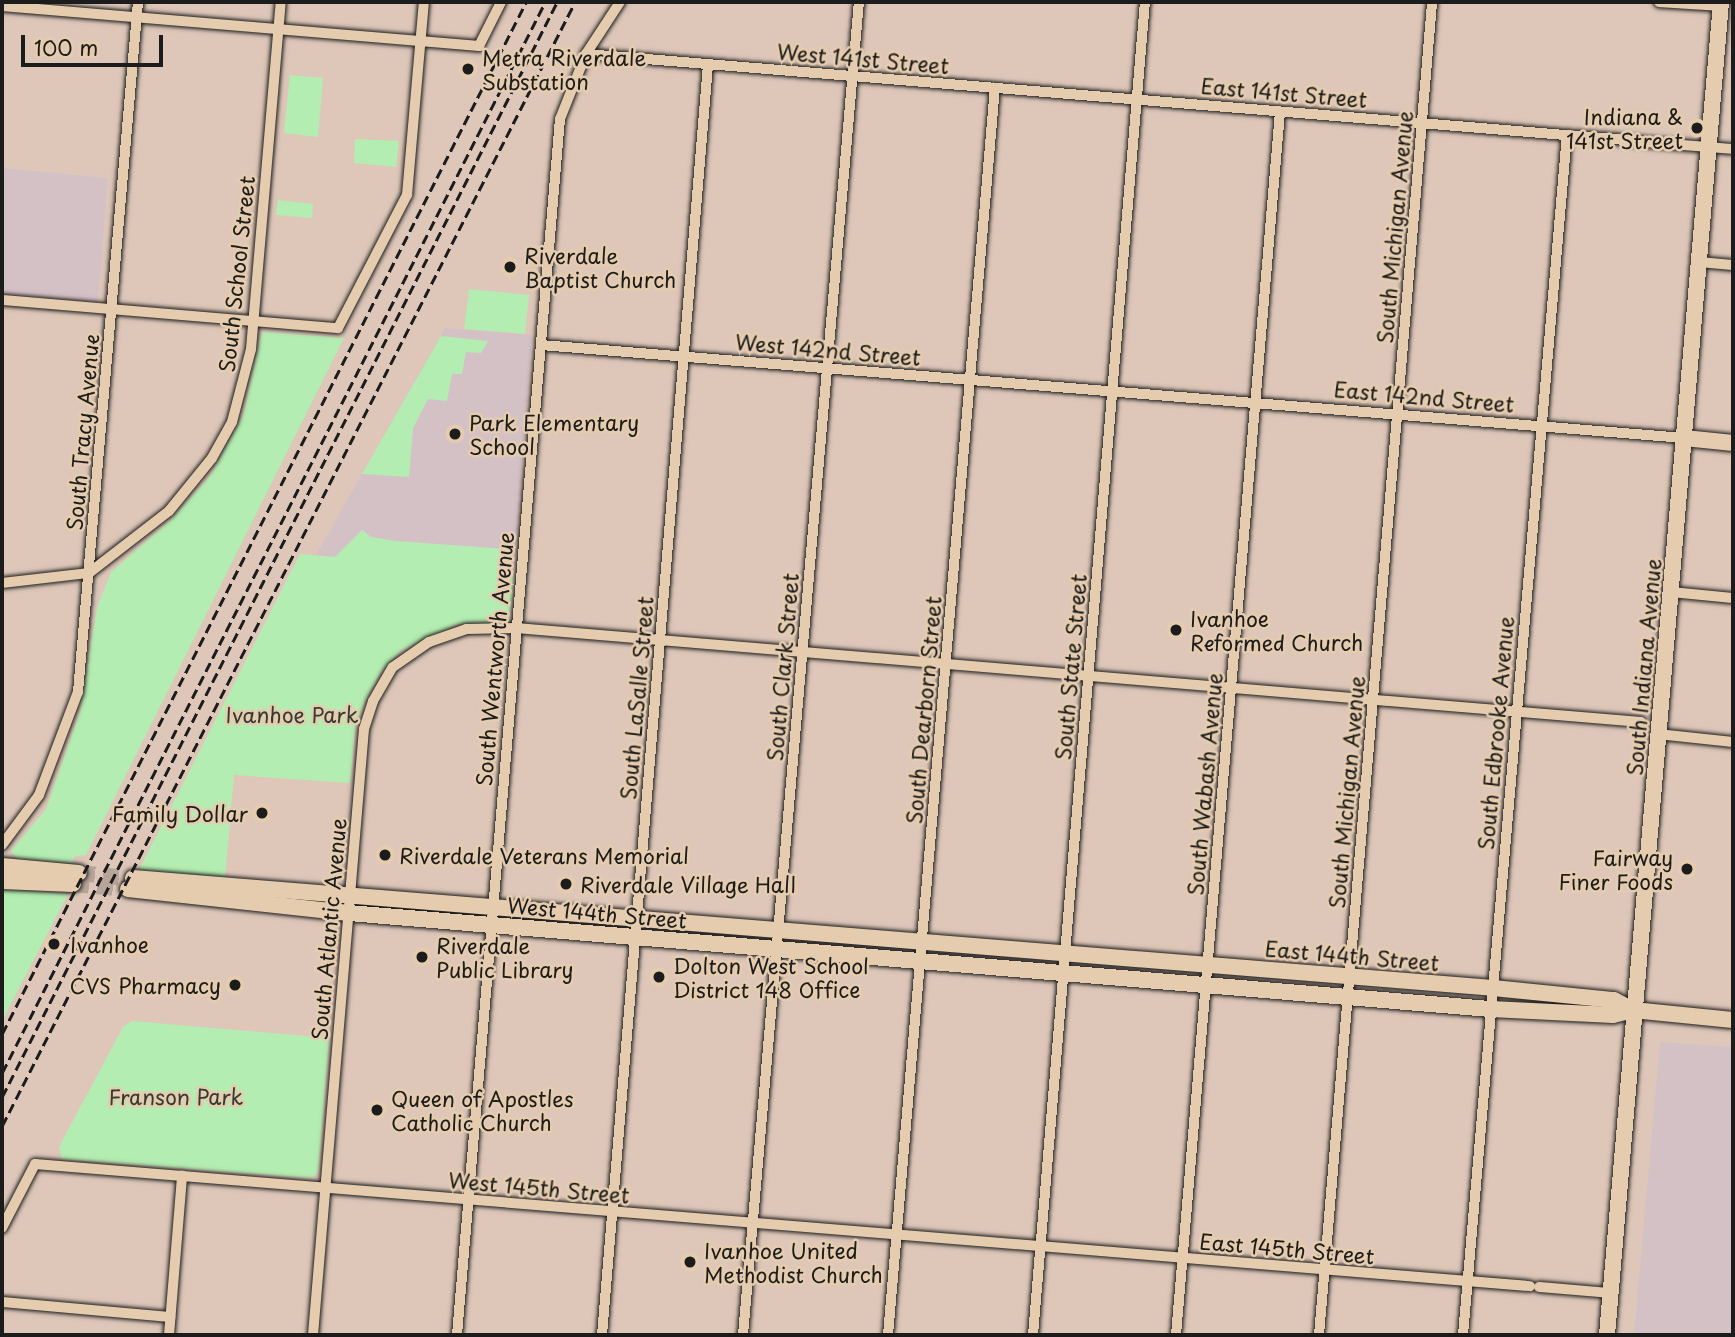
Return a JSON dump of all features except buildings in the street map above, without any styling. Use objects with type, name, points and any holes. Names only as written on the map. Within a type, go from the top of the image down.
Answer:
[{"type":"street","name":"South Tracy Avenue","points":[[2,845],[39,795],[70,718],[82,668],[138,2]]},
{"type":"street","name":"South School Street","points":[[89,573],[169,511],[212,458],[241,396],[254,321],[281,2]]},
{"type":"street","points":[[2,300],[338,328],[407,194],[424,2]]},
{"type":"street","points":[[2,6],[479,46],[501,2]]},
{"type":"street","name":"South Wentworth Avenue","points":[[457,1335],[560,119],[586,54],[620,2]]},
{"type":"street","name":"South Clark Street","points":[[743,1335],[859,2]]},
{"type":"street","name":"South State Street","points":[[1033,1335],[1145,2]]},
{"type":"street","name":"South Michigan Avenue","points":[[1319,1335],[1433,2]]},
{"type":"street","points":[[1660,2],[1724,11]]},
{"type":"street","name":"South Indiana Avenue","points":[[1607,1335],[1709,147],[1724,11]]},
{"type":"street","name":"West 141st Street","points":[[586,54],[1137,100]]},
{"type":"street","name":"South LaSalle Street","points":[[601,1335],[708,64]]},
{"type":"street","name":"South Dearborn Street","points":[[888,1335],[995,88]]},
{"type":"street","name":"East 141st Street","points":[[1137,100],[1733,149]]},
{"type":"street","name":"South Wabash Avenue","points":[[1176,1335],[1280,111]]},
{"type":"street","name":"South Edbrooke Avenue","points":[[1463,1335],[1567,135]]},
{"type":"street","points":[[1699,262],[1733,265]]},
{"type":"street","name":"West 142nd Street","points":[[541,345],[1112,391]]},
{"type":"street","name":"East 142nd Street","points":[[1112,391],[1733,443]]},
{"type":"street","points":[[2,583],[89,573]]},
{"type":"street","points":[[1671,592],[1733,598]]},
{"type":"street","name":"South Atlantic Avenue","points":[[313,1335],[364,729],[382,684],[408,653],[447,634],[516,628],[1640,722]]},
{"type":"street","points":[[1658,734],[1733,742]]},
{"type":"street","points":[[2,866],[76,879],[2,881]]},
{"type":"street","name":"West 144th Street","points":[[131,884],[230,892],[350,895],[1065,953]]},
{"type":"street","name":"West 144th Street","points":[[230,892],[349,913],[1063,972]]},
{"type":"street","name":"East 144th Street","points":[[1065,953],[1614,1000],[1633,1010]]},
{"type":"street","name":"East 144th Street","points":[[1063,972],[1491,1009],[1613,1015],[1633,1010],[1733,1020]]},
{"type":"street","name":"West 145th Street","points":[[2,1228],[35,1164],[1040,1248]]},
{"type":"street","points":[[169,1335],[182,1176]]},
{"type":"street","name":"East 145th Street","points":[[1040,1248],[1610,1293]]},
{"type":"street","points":[[2,1302],[170,1317]]},
{"type":"shaded area","points":[[2,168],[108,178],[98,302],[2,293]]},
{"type":"shaded area","name":"Park Elementary School","points":[[445,328],[532,335],[514,571],[316,555]]},
{"type":"shaded area","points":[[1660,1042],[1733,1047],[1733,1335],[1634,1335]]},
{"type":"green space","points":[[290,75],[323,78],[318,137],[284,133]]},
{"type":"green space","points":[[355,139],[399,141],[396,167],[354,163]]},
{"type":"green space","points":[[278,200],[313,204],[312,218],[276,215]]},
{"type":"green space","points":[[469,289],[529,295],[525,334],[464,329]]},
{"type":"green space","points":[[262,332],[344,338],[86,855],[75,856],[71,863],[18,859],[11,851],[46,809],[80,712],[97,608],[111,572],[172,519],[211,475],[243,416]]},
{"type":"green space","points":[[441,336],[488,341],[481,353],[466,352],[462,374],[452,374],[447,401],[428,399],[413,428],[409,477],[362,474]]},
{"type":"green space","name":"Ivanhoe Park","points":[[362,530],[371,537],[395,541],[507,549],[508,570],[514,571],[509,621],[457,624],[400,651],[380,673],[364,703],[355,728],[350,783],[234,775],[225,878],[138,872],[300,554],[335,557]]},
{"type":"green space","points":[[5,889],[68,894],[2,1021],[2,896]]},
{"type":"green space","name":"Franson Park","points":[[132,1021],[329,1038],[318,1172],[312,1178],[62,1159],[59,1147],[123,1027]]},
{"type":"tunnel","points":[[79,873],[127,878]]},
{"type":"tunnel","points":[[73,884],[128,889]]},
{"type":"railway","points":[[2,1034],[526,2]]},
{"type":"railway","points":[[2,1073],[545,2]]},
{"type":"railway","points":[[2,1097],[557,2]]},
{"type":"railway","points":[[2,1126],[575,2]]},
{"type":"place","name":"Metra Riverdale Substation","points":[[468,69]]},
{"type":"place","name":"Indiana & 141st Street","points":[[1697,128]]},
{"type":"place","name":"Riverdale Baptist Church","points":[[510,267]]},
{"type":"place","name":"Park Elementary School","points":[[455,434]]},
{"type":"place","name":"Ivanhoe Reformed Church","points":[[1176,630]]},
{"type":"place","name":"Family Dollar","points":[[262,813]]},
{"type":"place","name":"Riverdale Veterans Memorial","points":[[385,855]]},
{"type":"place","name":"Fairway Finer Foods","points":[[1687,869]]},
{"type":"place","name":"Riverdale Village Hall","points":[[566,884]]},
{"type":"place","name":"Ivanhoe","points":[[54,944]]},
{"type":"place","name":"Riverdale Public Library","points":[[422,957]]},
{"type":"place","name":"Dolton West School District 148 Office","points":[[659,977]]},
{"type":"place","name":"CVS Pharmacy","points":[[235,985]]},
{"type":"place","name":"Queen of Apostles Catholic Church","points":[[377,1110]]},
{"type":"place","name":"Ivanhoe United Methodist Church","points":[[690,1262]]}]
